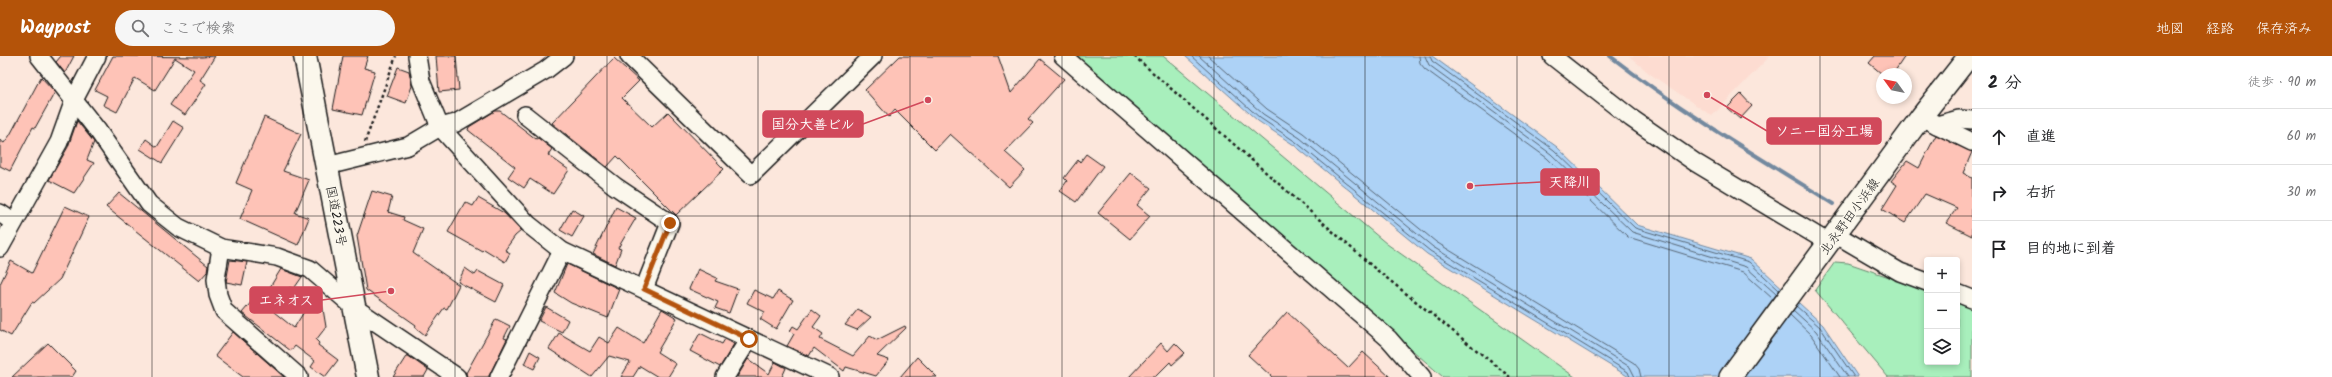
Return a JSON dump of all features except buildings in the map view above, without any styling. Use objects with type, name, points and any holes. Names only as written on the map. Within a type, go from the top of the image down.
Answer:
[{"type":"highway","name":"国道223号","points":[[305,56],[368,377]]},
{"type":"main road","name":"北永野田小浜線","points":[[1730,377],[1827,246],[1929,121],[1969,56]]},
{"type":"street","points":[[39,56],[74,100],[149,204],[178,227],[221,248],[277,257],[310,269],[355,308],[456,377]]},
{"type":"street","points":[[0,248],[7,217],[59,142],[74,100],[97,56]]},
{"type":"street","points":[[418,56],[421,81],[440,127],[528,224],[562,251],[830,377]]},
{"type":"street","points":[[327,166],[408,146],[440,127],[456,123],[546,70],[564,56]]},
{"type":"street","points":[[629,56],[751,175],[874,56]]},
{"type":"street","points":[[1063,56],[1388,339],[1422,377]]},
{"type":"street","points":[[1552,56],[1631,118],[1696,163],[1827,246],[1924,281]]},
{"type":"street","points":[[525,115],[615,186],[670,223],[644,289]]},
{"type":"street","points":[[1929,121],[1959,119],[1972,120]]},
{"type":"street","points":[[1929,121],[1972,142]]},
{"type":"street","points":[[221,248],[216,279],[218,295],[224,311],[299,377]]},
{"type":"street","points":[[499,377],[562,251]]},
{"type":"street","points":[[1960,294],[1972,299]]},
{"type":"street","points":[[725,377],[749,339]]},
{"type":"path","points":[[360,157],[396,56]]},
{"type":"path","points":[[1134,56],[1373,267],[1510,377]]},
{"type":"shaded area","points":[[1629,56],[1770,56],[1712,116],[1650,74]]},
{"type":"green space","points":[[1076,56],[1163,56],[1387,244],[1575,377],[1443,377]]},
{"type":"green space","points":[[1835,262],[1848,263],[1924,289],[1924,365],[1960,365],[1960,302],[1972,306],[1972,377],[1888,377],[1815,290]]},
{"type":"water","points":[[1185,56],[1432,56],[1557,147],[1637,225],[1751,259],[1823,325],[1858,377],[1629,377],[1427,254],[1294,145],[1258,121]]},
{"type":"waterway","points":[[1610,56],[1692,115],[1834,204]]},
{"type":"place","name":"ソニー国分工場","points":[[1707,95]]},
{"type":"place","name":"国分大善ビル","points":[[928,100]]},
{"type":"place","name":"天降川","points":[[1470,186]]},
{"type":"place","name":"エネオス","points":[[391,291]]},
{"type":"route","points":[[670,223],[644,289],[749,339]]}]
